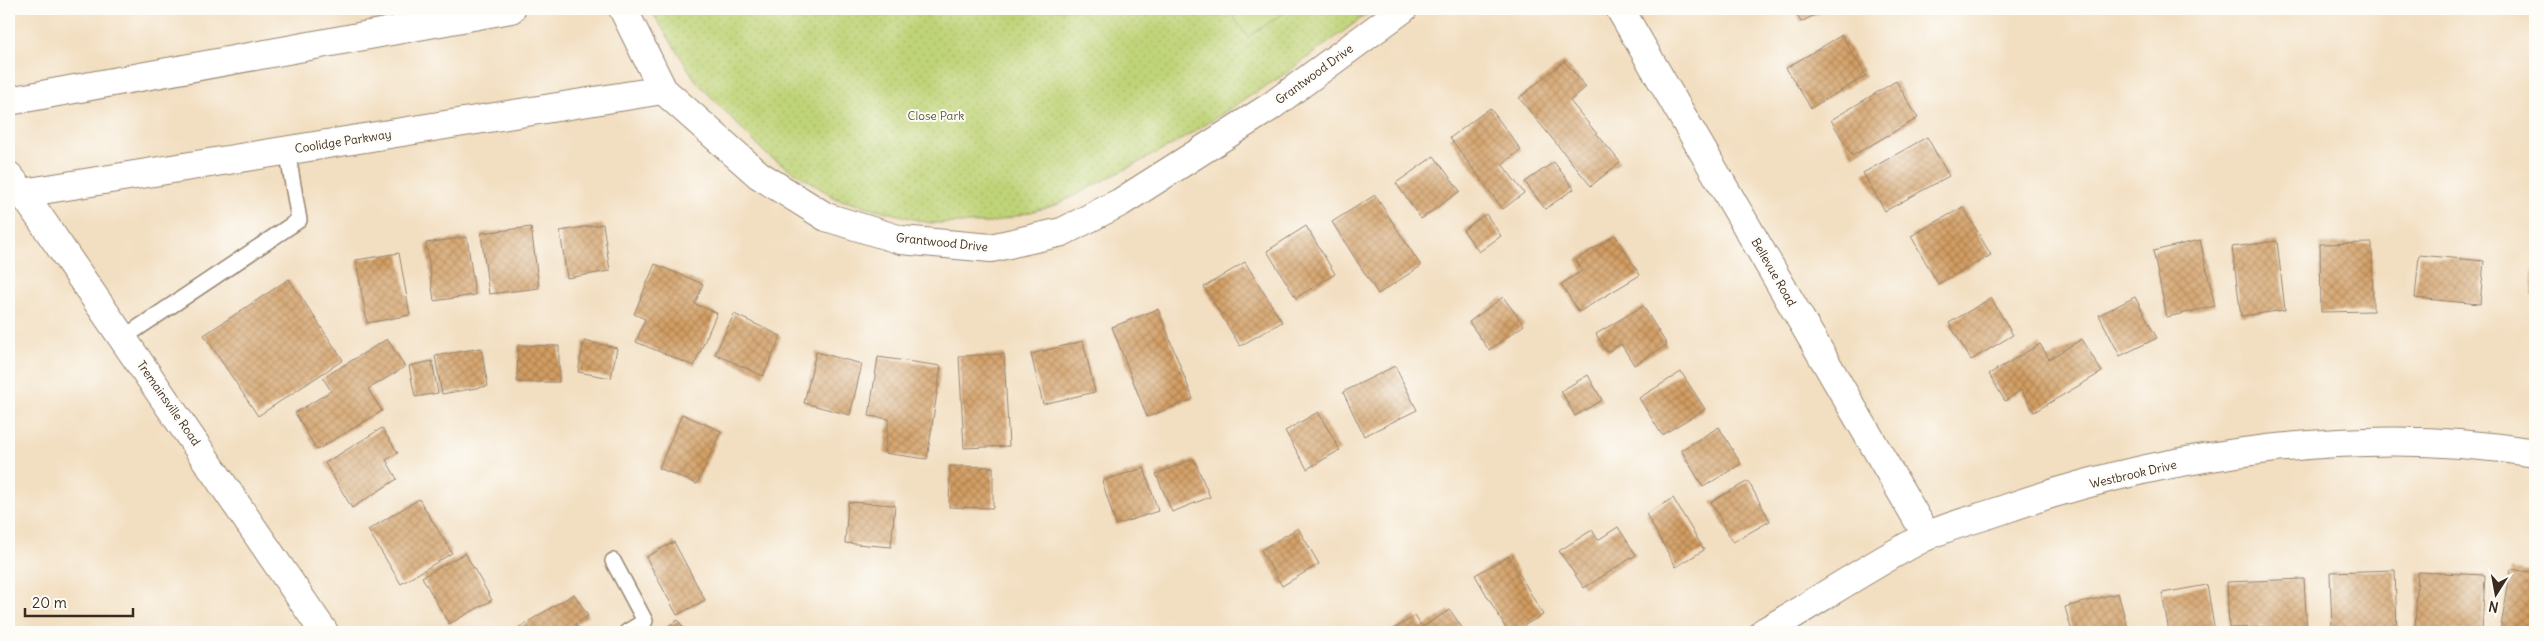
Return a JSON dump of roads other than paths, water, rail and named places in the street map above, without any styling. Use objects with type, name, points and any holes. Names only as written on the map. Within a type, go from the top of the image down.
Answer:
[{"type":"street","points":[[9,101],[512,9]]},
{"type":"street","name":"Grantwood Drive","points":[[623,9],[663,90],[759,175],[826,217],[901,240],[991,248],[1062,232],[1121,202],[1270,107],[1403,9]]},
{"type":"street","name":"Bellevue Road","points":[[1620,9],[1927,536]]},
{"type":"street","name":"Coolidge Parkway","points":[[16,185],[287,150],[663,90]]},
{"type":"street","name":"Tremainsville Road","points":[[16,185],[324,632]]},
{"type":"street","name":"Westbrook Drive","points":[[1764,632],[1927,536],[2036,498],[2143,470],[2285,448],[2360,443],[2433,442],[2535,453]]},
{"type":"lane","points":[[123,338],[299,220],[287,150]]},
{"type":"lane","points":[[613,562],[645,621],[627,632]]},
{"type":"park label","name":"Close Park","points":[[936,115]]}]
